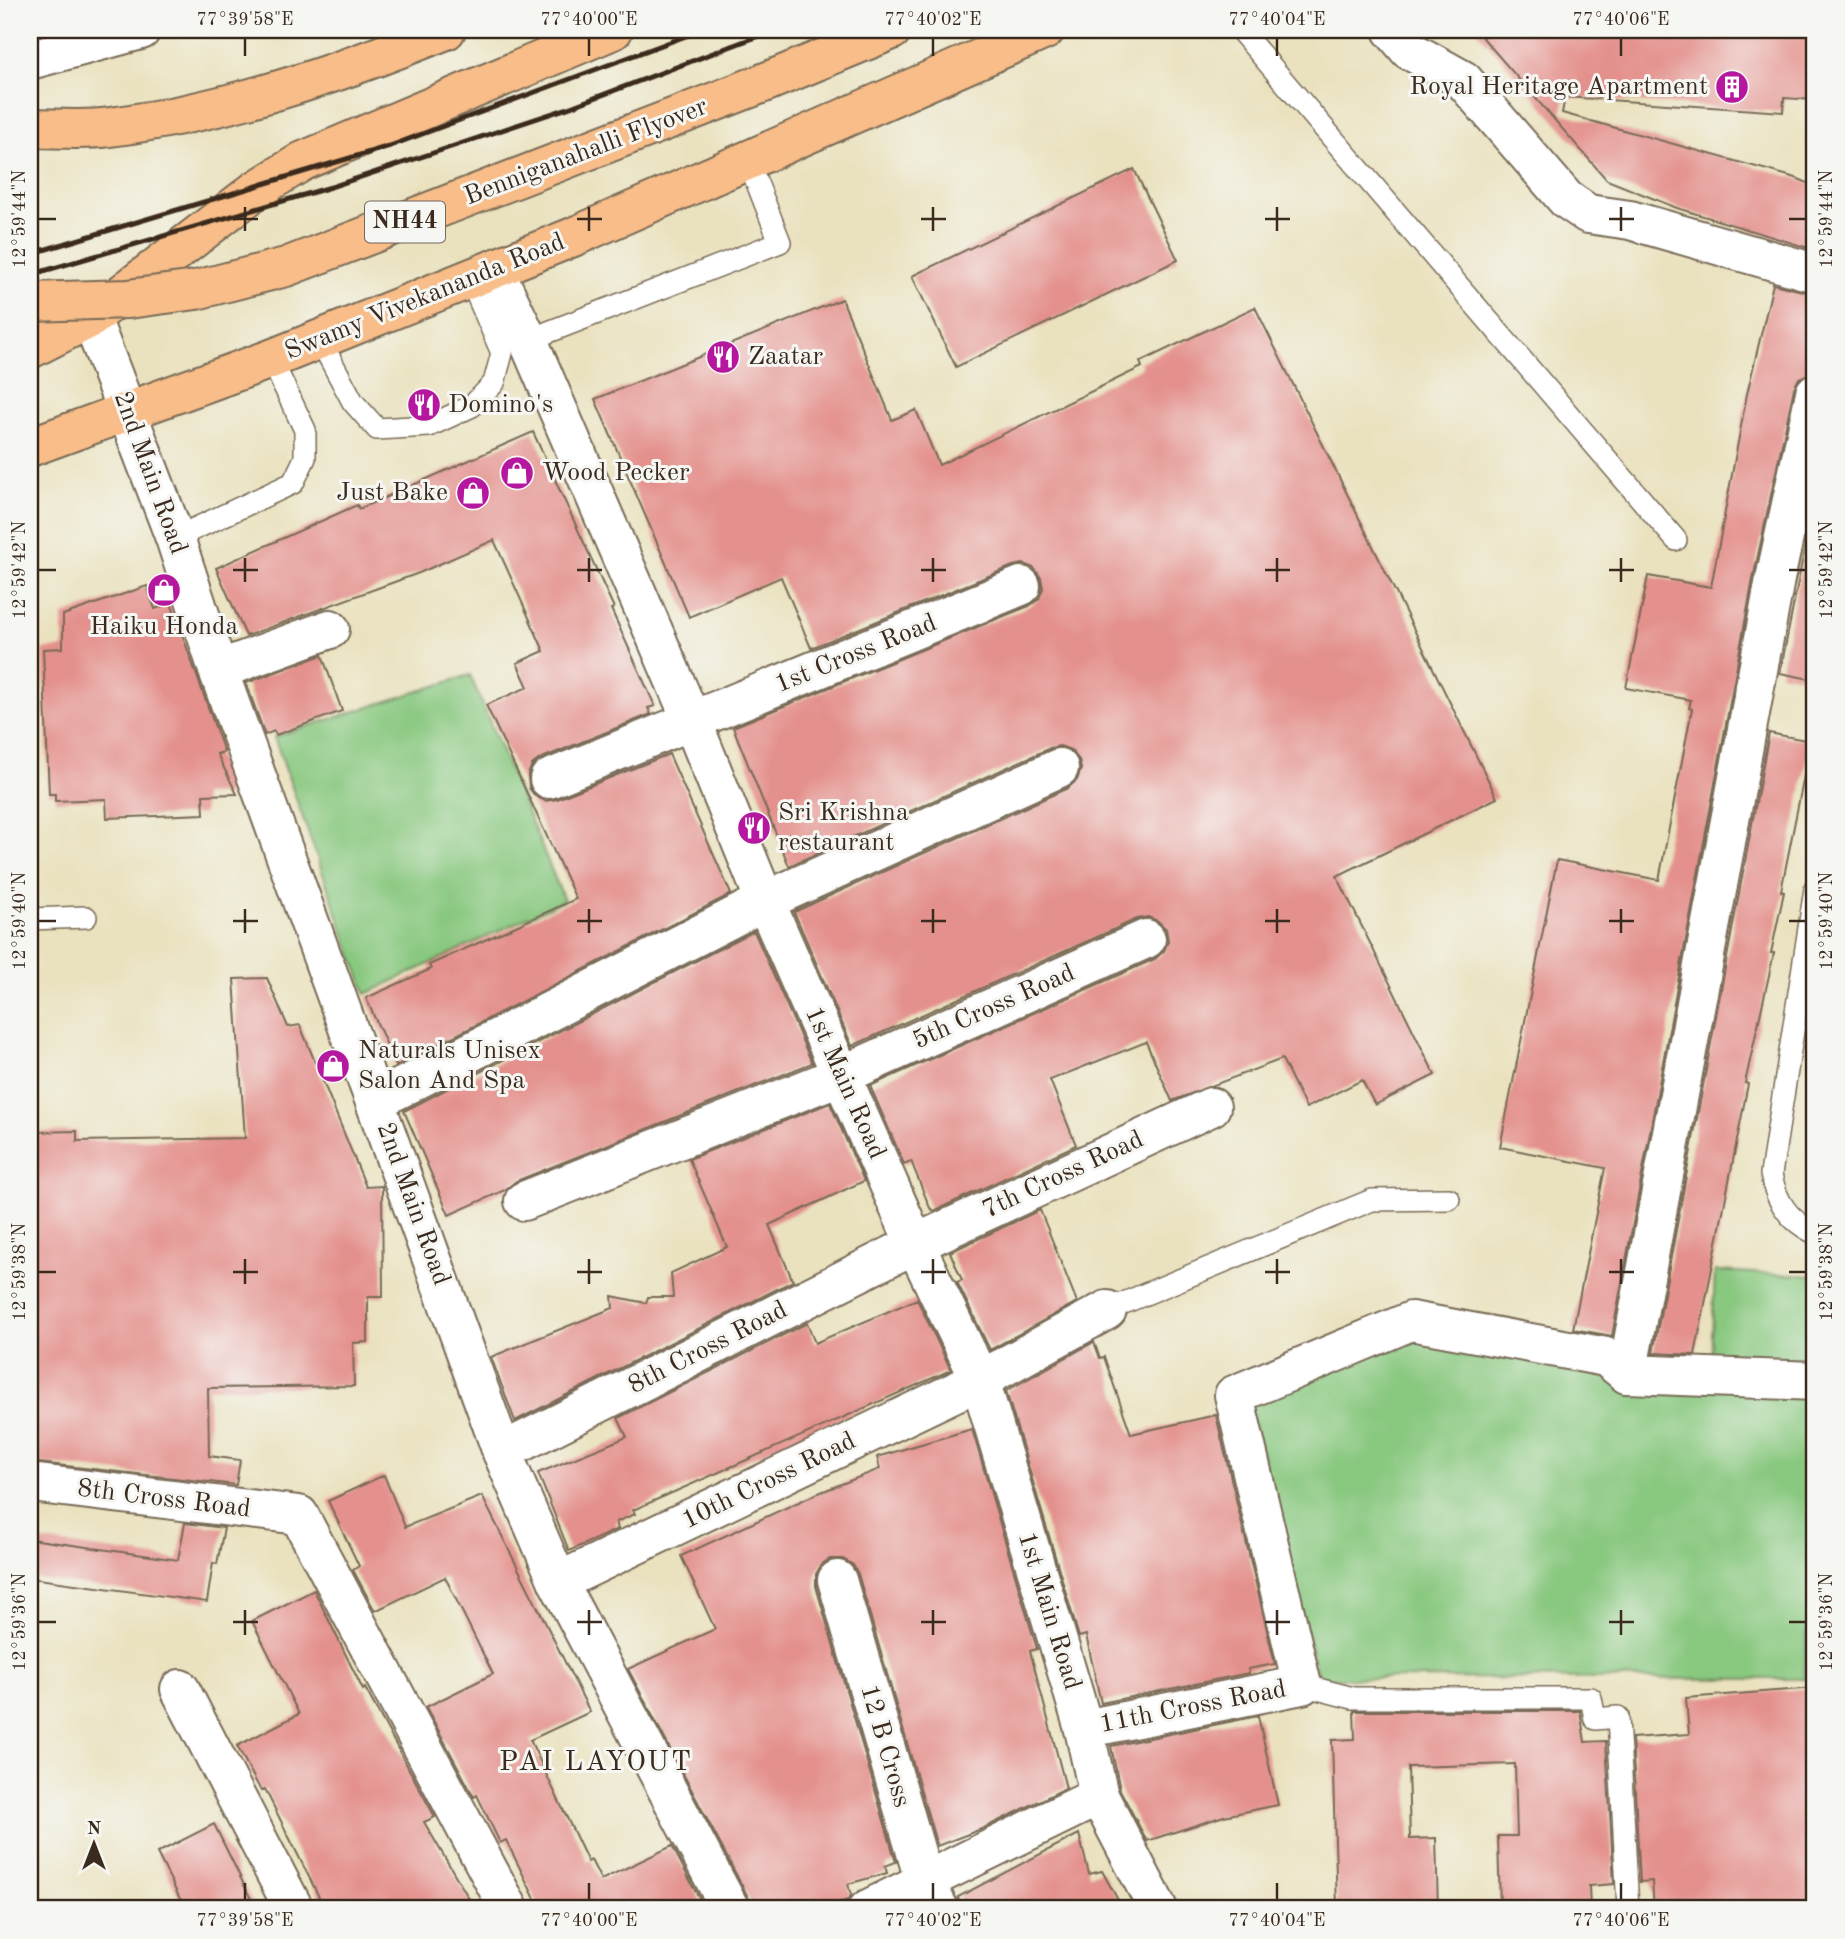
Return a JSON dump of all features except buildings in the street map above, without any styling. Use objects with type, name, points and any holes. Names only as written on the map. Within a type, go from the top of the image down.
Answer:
[{"type":"main road","points":[[30,128],[107,128],[224,107],[370,60],[446,30]]},
{"type":"main road","points":[[30,349],[91,318],[256,190],[303,161],[613,30]]},
{"type":"main road","name":"Benniganahalli Flyover","points":[[30,302],[128,299],[183,292],[286,268],[766,82],[892,30]]},
{"type":"main road","name":"Swamy Vivekananda Road","points":[[30,447],[271,359],[482,274],[1045,30]]},
{"type":"street","points":[[30,60],[142,30]]},
{"type":"street","points":[[1392,30],[1409,50],[1463,80],[1566,199],[1588,214],[1630,220],[1815,273]]},
{"type":"street","name":"1st Main Road","points":[[482,274],[528,340],[692,721],[765,901],[915,1244],[980,1380],[1084,1729],[1099,1796],[1158,1909]]},
{"type":"street","name":"2nd Main Road","points":[[91,318],[128,409],[175,538],[218,670],[377,1100],[502,1452],[558,1582],[730,1909]]},
{"type":"street","points":[[1627,1374],[1770,606],[1815,393]]},
{"type":"street","name":"1st Cross Road","points":[[549,779],[1021,586]]},
{"type":"street","points":[[218,670],[330,629]]},
{"type":"street","points":[[377,1100],[765,901],[1059,768]]},
{"type":"street","name":"5th Cross Road","points":[[524,1202],[842,1075],[1146,939]]},
{"type":"street","name":"7th Cross Road","points":[[915,1244],[1211,1107]]},
{"type":"street","name":"8th Cross Road","points":[[502,1452],[915,1244]]},
{"type":"street","name":"10th Cross Road","points":[[558,1582],[980,1380],[1107,1310]]},
{"type":"street","points":[[1302,1685],[1234,1395],[1411,1321],[1606,1357],[1627,1374],[1815,1381]]},
{"type":"street","name":"8th Cross Road","points":[[30,1483],[299,1515],[509,1909]]},
{"type":"street","name":"12 B Cross","points":[[837,1580],[932,1894]]},
{"type":"street","name":"11th Cross Road","points":[[1084,1729],[1302,1685]]},
{"type":"street","points":[[180,1689],[295,1909]]},
{"type":"street","points":[[868,1909],[932,1894],[1099,1796]]},
{"type":"lane","points":[[1240,30],[1676,540]]},
{"type":"lane","points":[[528,340],[780,242],[748,160]]},
{"type":"lane","points":[[320,340],[353,402],[377,429],[429,426],[472,406],[494,383],[502,353],[482,274]]},
{"type":"lane","points":[[175,538],[293,483],[305,458],[305,430],[271,359]]},
{"type":"lane","points":[[1815,890],[1770,1174],[1780,1205],[1790,1217],[1815,1233]]},
{"type":"lane","points":[[30,919],[86,917]]},
{"type":"lane","points":[[1107,1310],[1372,1200],[1449,1199]]},
{"type":"lane","points":[[1302,1685],[1353,1699],[1591,1698],[1595,1719],[1618,1717],[1629,1909]]},
{"type":"green space","points":[[470,675],[564,900],[366,994],[274,737]]},
{"type":"green space","points":[[1715,1271],[1815,1276],[1815,1362],[1711,1357]]},
{"type":"green space","points":[[1413,1332],[1616,1380],[1815,1391],[1815,1535],[1804,1679],[1318,1678],[1248,1399]]},
{"type":"railway","points":[[30,254],[390,146],[702,30]]},
{"type":"railway","points":[[30,275],[331,187],[568,108],[774,30]]},
{"type":"place","name":"Royal Heritage Apartment","points":[[1732,87]]},
{"type":"place","name":"Zaatar","points":[[723,357]]},
{"type":"place","name":"Domino's","points":[[424,405]]},
{"type":"place","name":"Wood Pecker","points":[[517,473]]},
{"type":"place","name":"Just Bake","points":[[473,493]]},
{"type":"place","name":"Haiku Honda","points":[[164,590]]},
{"type":"place","name":"Sri Krishna restaurant","points":[[754,828]]},
{"type":"place","name":"Naturals Unisex Salon And Spa","points":[[333,1066]]},
{"type":"district","name":"PAI LAYOUT","points":[[596,1763]]}]
